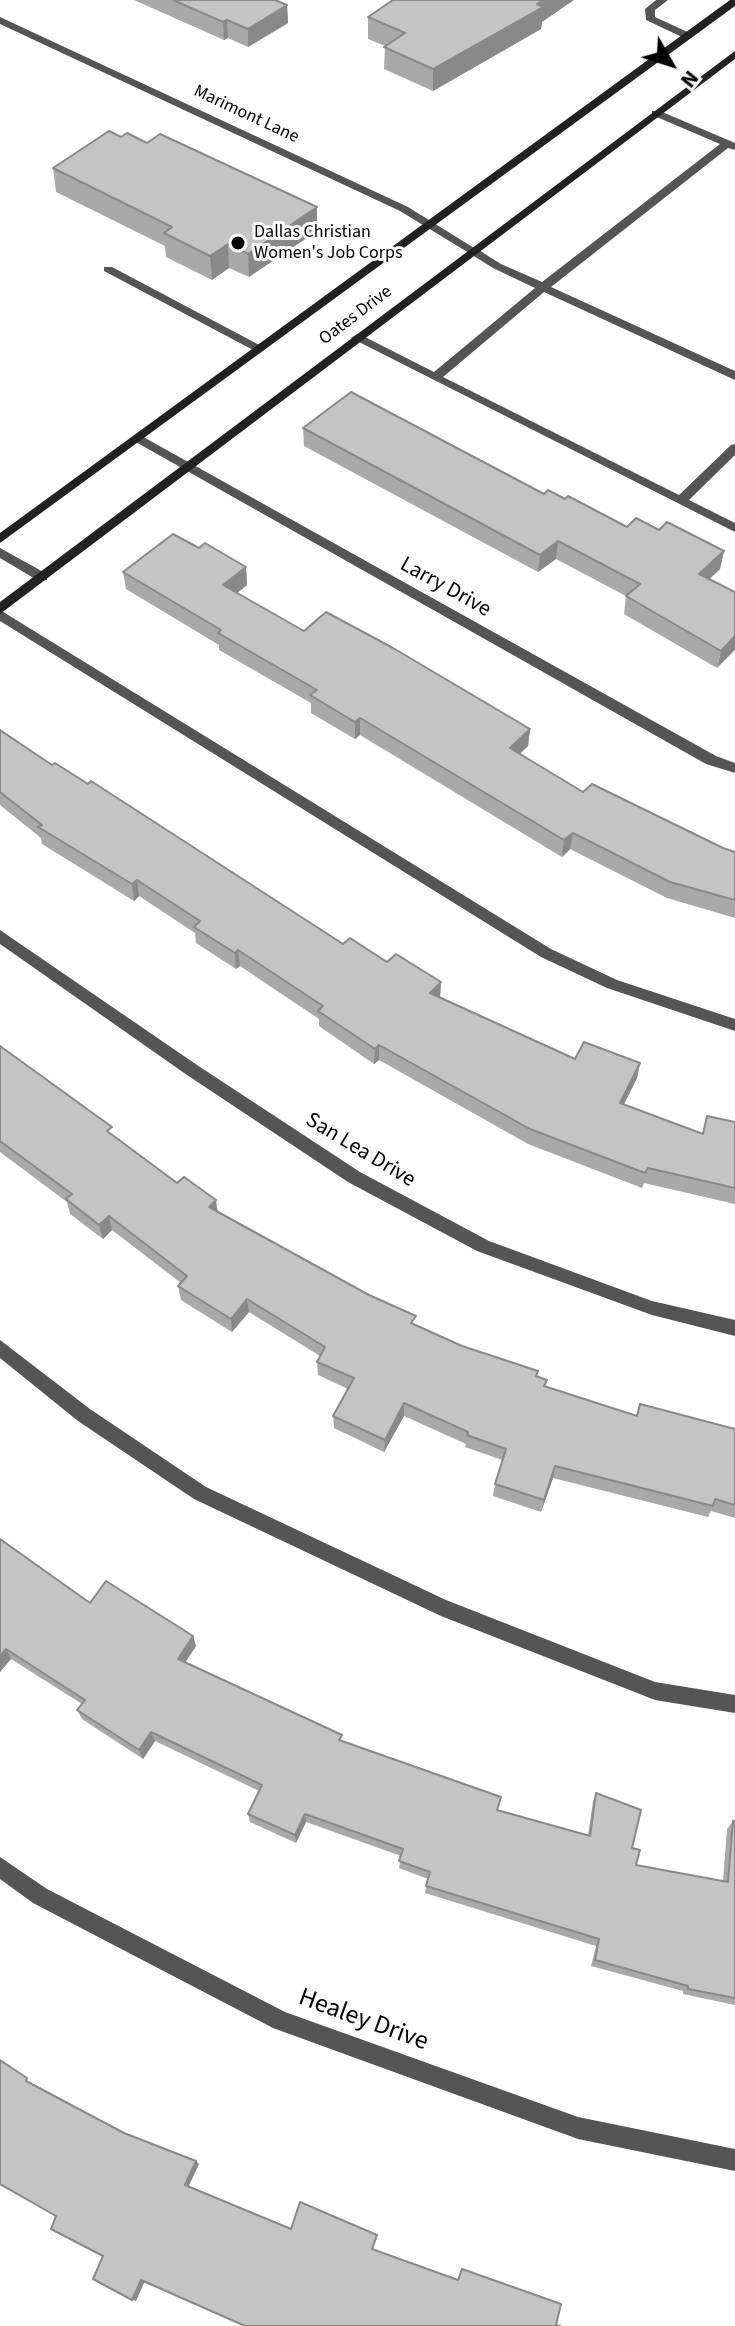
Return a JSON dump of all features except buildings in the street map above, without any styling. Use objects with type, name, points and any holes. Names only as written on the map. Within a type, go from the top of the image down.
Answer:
[{"type":"main road","name":"Oates Drive","points":[[0,539],[735,1]]},
{"type":"main road","name":"Oates Drive","points":[[0,609],[735,54]]},
{"type":"street","points":[[663,0],[650,9],[650,18],[688,36]]},
{"type":"street","name":"Marimont Lane","points":[[0,20],[428,223],[473,251],[543,287],[735,376]]},
{"type":"street","points":[[437,376],[543,287],[731,146],[656,113]]},
{"type":"street","points":[[108,269],[259,348]]},
{"type":"street","points":[[357,338],[735,528]]},
{"type":"street","name":"Larry Drive","points":[[138,438],[711,760],[735,768]]},
{"type":"street","points":[[681,500],[735,448]]},
{"type":"street","points":[[0,552],[42,577]]},
{"type":"street","points":[[0,615],[546,953],[612,984],[735,1025]]},
{"type":"street","name":"San Lea Drive","points":[[0,936],[192,1070],[367,1184],[483,1246],[652,1308],[735,1328]]},
{"type":"street","points":[[0,1348],[84,1415],[200,1493],[455,1613],[655,1691],[735,1704]]},
{"type":"street","name":"Healey Drive","points":[[0,1867],[40,1896],[280,2021],[578,2128],[735,2160]]},
{"type":"place","name":"Dallas Christian Women's Job Corps","points":[[238,243]]}]
